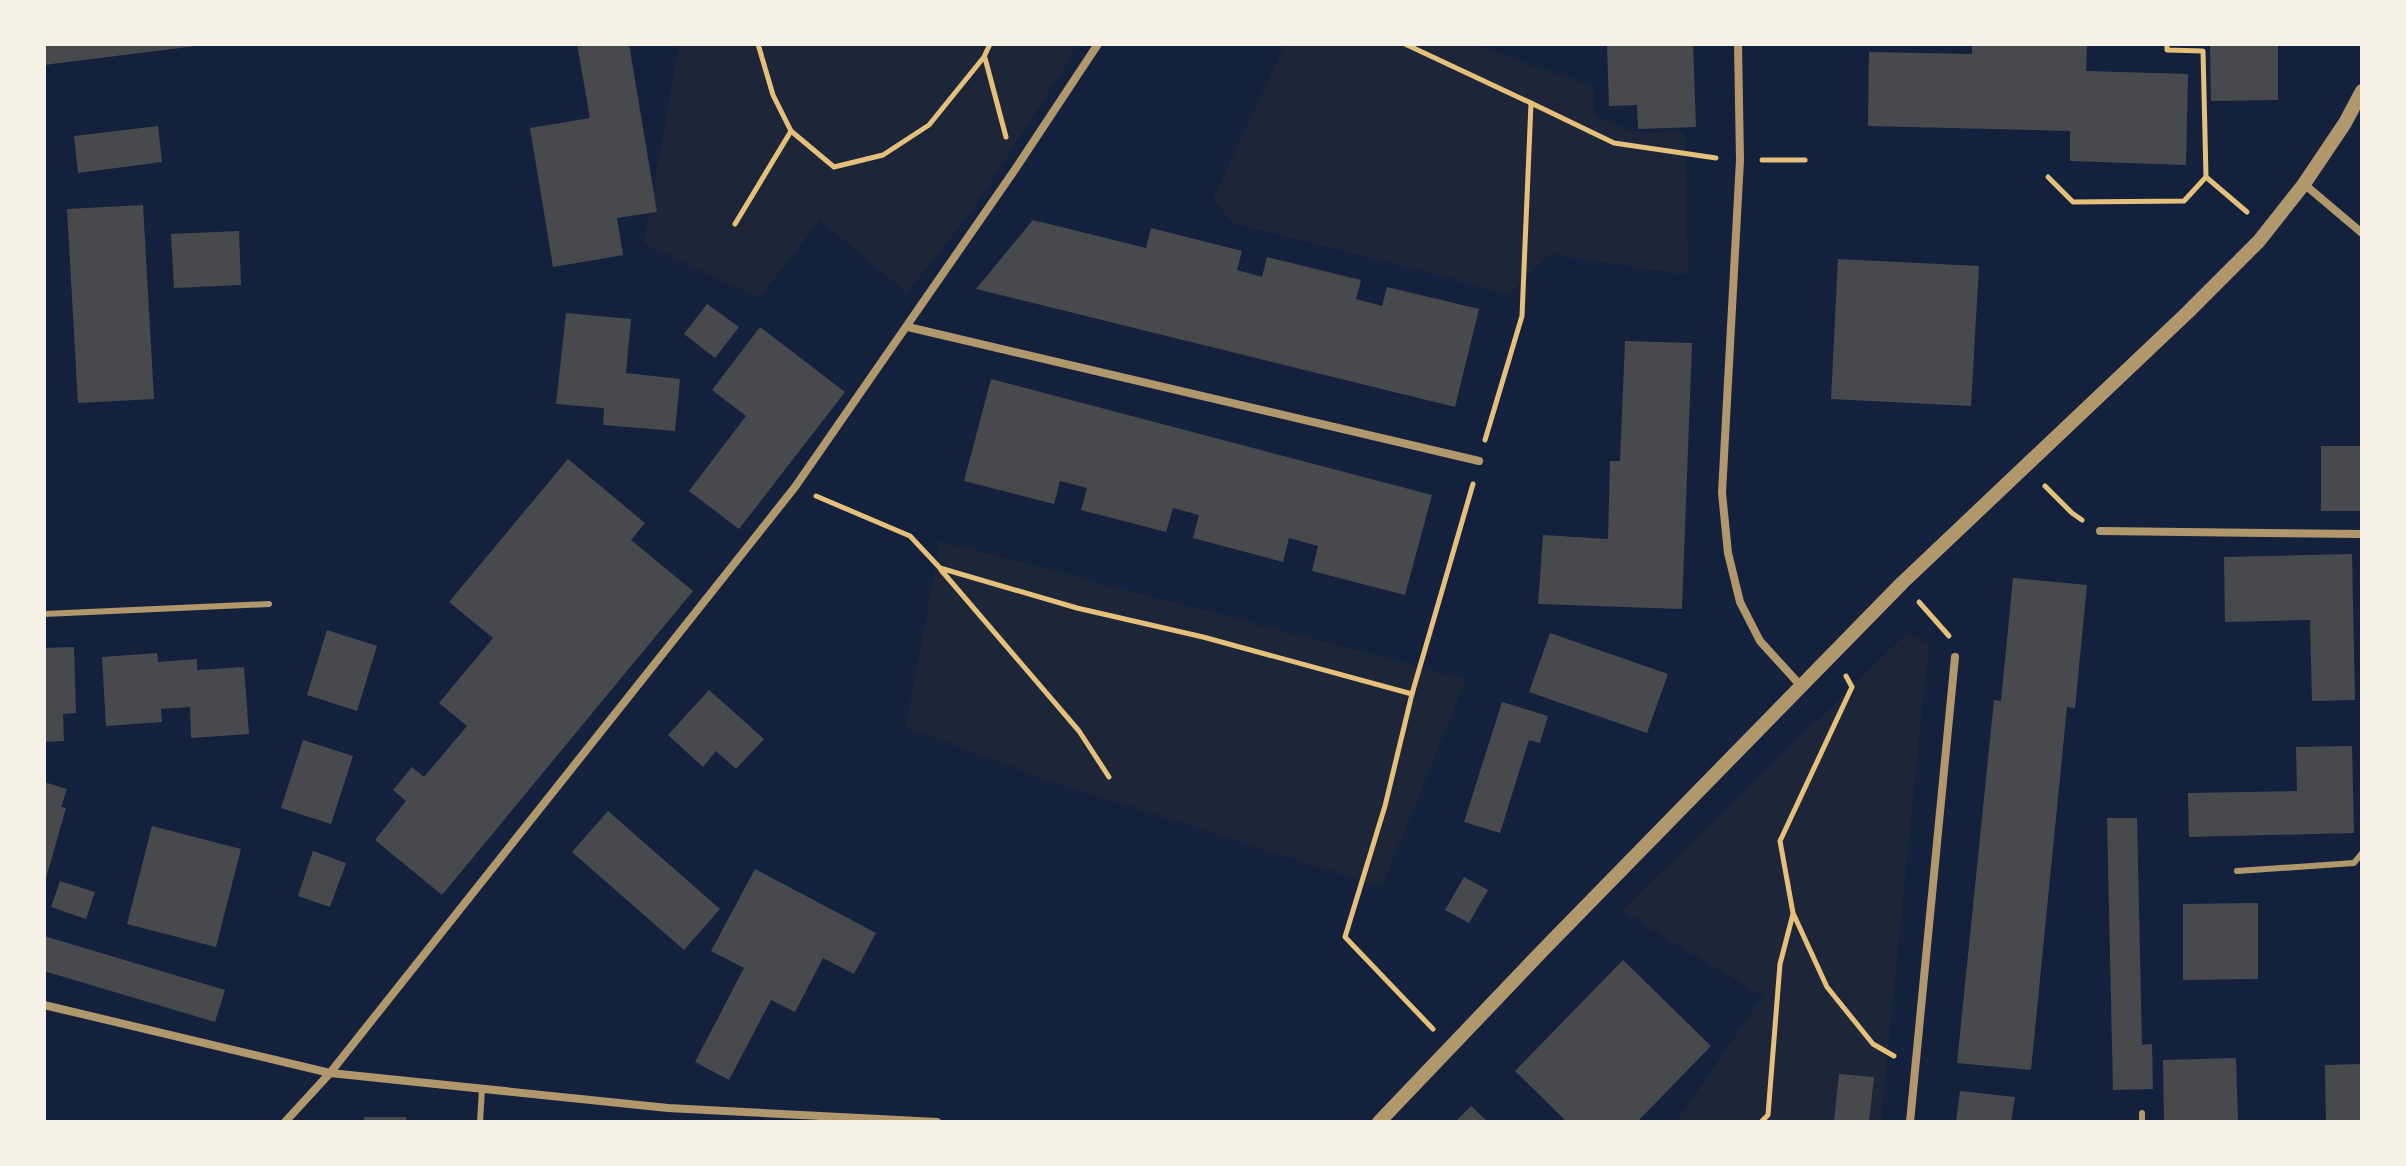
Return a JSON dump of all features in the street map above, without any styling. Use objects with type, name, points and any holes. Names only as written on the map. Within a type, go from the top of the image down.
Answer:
[{"type":"street","points":[[285,1122],[330,1073],[795,487],[908,327],[1098,44]]},
{"type":"street","points":[[1738,44],[1740,160],[1722,493],[1728,553],[1740,602],[1760,641],[1801,686]]},
{"type":"street","points":[[1379,1122],[1902,583],[2187,313],[2268,229],[2304,184],[2345,123],[2362,91]]},
{"type":"street","points":[[2304,184],[2362,233]]},
{"type":"street","points":[[908,327],[1479,461]]},
{"type":"street","points":[[2100,531],[2362,534]]},
{"type":"street","points":[[1910,1122],[1955,657]]},
{"type":"street","points":[[44,1005],[330,1073],[668,1108],[937,1122]]},
{"type":"lane","points":[[44,614],[269,604]]},
{"type":"lane","points":[[2237,871],[2354,863],[2362,853]]},
{"type":"lane","points":[[480,1122],[482,1089]]},
{"type":"lane","points":[[2142,1113],[2142,1122]]},
{"type":"path","points":[[758,44],[773,95],[791,131],[834,167],[883,155],[929,125],[984,57],[990,44]]},
{"type":"path","points":[[1405,44],[1614,143],[1740,160],[1805,160]]},
{"type":"path","points":[[2048,177],[2073,202],[2184,201],[2206,177],[2203,51],[2167,50],[2167,44]]},
{"type":"path","points":[[984,57],[1016,168]]},
{"type":"path","points":[[1450,1048],[1345,937],[1385,806],[1412,694],[1522,316],[1531,103]]},
{"type":"path","points":[[735,224],[791,131]]},
{"type":"path","points":[[2206,177],[2268,229]]},
{"type":"path","points":[[2026,467],[2072,513],[2100,531]]},
{"type":"path","points":[[795,487],[910,536],[1079,731],[1109,777]]},
{"type":"path","points":[[940,568],[1077,608],[1203,637],[1412,694]]},
{"type":"path","points":[[1902,583],[1948,634],[1955,657]]},
{"type":"path","points":[[1833,653],[1852,687],[1780,841],[1793,913],[1827,987],[1873,1044],[1915,1068]]},
{"type":"path","points":[[1761,1122],[1768,1115],[1780,964],[1793,913]]},
{"type":"path","points":[[1768,1115],[1774,1122]]},
{"type":"shaded area","points":[[679,44],[1076,44],[1068,62],[971,213],[907,293],[820,220],[759,298],[644,244]]},
{"type":"shaded area","points":[[1285,44],[1471,44],[1593,86],[1594,115],[1635,132],[1685,133],[1688,275],[1550,254],[1510,294],[1233,223],[1213,199]]},
{"type":"shaded area","points":[[940,541],[1466,679],[1382,887],[1044,779],[906,727]]},
{"type":"shaded area","points":[[1906,634],[1929,643],[1881,1122],[1676,1122],[1763,996],[1622,911]]},
{"type":"building","points":[[44,44],[196,44],[196,46],[44,65]]},
{"type":"building","points":[[577,44],[629,44],[657,212],[617,218],[623,255],[553,267],[530,128],[590,118]]},
{"type":"building","points":[[1607,44],[1693,44],[1696,127],[1638,129],[1637,105],[1609,106]]},
{"type":"building","points":[[1972,44],[2087,44],[2086,71],[2188,74],[2186,165],[2070,161],[2070,131],[1868,126],[1869,52],[1972,54]]},
{"type":"building","points":[[2210,44],[2278,44],[2278,100],[2211,101]]},
{"type":"building","points":[[158,126],[162,162],[78,173],[74,136]]},
{"type":"building","points":[[143,205],[154,399],[78,403],[67,209]]},
{"type":"building","points":[[1033,220],[1146,248],[1151,228],[1242,251],[1237,270],[1262,277],[1267,257],[1361,280],[1356,299],[1382,306],[1387,287],[1479,309],[1455,407],[976,289]]},
{"type":"building","points":[[239,231],[241,285],[174,288],[171,234]]},
{"type":"building","points":[[1838,259],[1979,266],[1971,406],[1831,399]]},
{"type":"building","points":[[707,304],[739,327],[715,358],[684,334]]},
{"type":"building","points":[[566,313],[631,319],[626,373],[680,379],[675,431],[603,425],[604,408],[556,404]]},
{"type":"building","points":[[760,327],[845,392],[739,529],[689,491],[746,416],[712,390]]},
{"type":"building","points":[[1625,341],[1692,343],[1682,609],[1538,604],[1543,535],[1608,539],[1610,461],[1620,461]]},
{"type":"building","points":[[991,379],[1432,495],[1405,595],[1312,571],[1318,546],[1289,538],[1283,562],[1193,538],[1199,515],[1173,508],[1166,532],[1081,510],[1087,488],[1060,481],[1054,504],[964,481]]},
{"type":"building","points":[[2321,446],[2362,446],[2362,511],[2321,511]]},
{"type":"building","points":[[568,459],[645,523],[631,540],[693,591],[442,895],[375,840],[406,801],[393,790],[412,767],[424,777],[467,726],[439,703],[493,638],[449,602]]},
{"type":"building","points":[[2352,554],[2355,700],[2312,701],[2310,620],[2225,622],[2224,557]]},
{"type":"building","points":[[2013,578],[2087,585],[2075,708],[2067,707],[2031,1070],[1957,1063],[1994,700],[2001,701]]},
{"type":"building","points":[[327,630],[377,646],[357,711],[307,695]]},
{"type":"building","points":[[1550,633],[1668,674],[1647,733],[1529,692]]},
{"type":"building","points":[[74,647],[76,713],[63,714],[64,741],[44,742],[44,648]]},
{"type":"building","points":[[157,653],[158,662],[197,659],[197,670],[244,667],[249,734],[191,738],[190,707],[161,709],[162,722],[106,726],[102,657]]},
{"type":"building","points":[[709,690],[764,739],[736,769],[716,751],[703,767],[668,735]]},
{"type":"building","points":[[1502,702],[1548,716],[1540,743],[1529,740],[1500,833],[1464,822]]},
{"type":"building","points":[[303,740],[353,756],[331,824],[281,808]]},
{"type":"building","points":[[2352,746],[2354,833],[2189,837],[2188,793],[2297,791],[2296,747]]},
{"type":"building","points":[[44,782],[67,789],[61,807],[66,808],[45,882]]},
{"type":"building","points":[[608,811],[720,909],[684,950],[572,852]]},
{"type":"building","points":[[2107,818],[2137,818],[2142,1045],[2152,1044],[2153,1089],[2113,1090]]},
{"type":"building","points":[[152,826],[241,849],[216,947],[127,924]]},
{"type":"building","points":[[313,851],[346,863],[330,907],[298,896]]},
{"type":"building","points":[[755,869],[876,933],[854,974],[823,958],[795,1012],[771,1000],[729,1080],[695,1062],[744,968],[711,951]]},
{"type":"building","points":[[1464,877],[1488,890],[1469,923],[1445,910]]},
{"type":"building","points":[[60,881],[95,892],[86,919],[51,907]]},
{"type":"building","points":[[2258,903],[2258,979],[2183,980],[2183,904]]},
{"type":"building","points":[[44,936],[225,990],[215,1022],[44,971]]},
{"type":"building","points":[[1623,960],[1711,1046],[1637,1122],[1567,1122],[1515,1071]]},
{"type":"building","points":[[2236,1058],[2238,1122],[2164,1122],[2163,1060]]},
{"type":"building","points":[[2362,1064],[2362,1122],[2326,1122],[2325,1065]]},
{"type":"building","points":[[1839,1074],[1874,1077],[1869,1122],[1834,1122]]},
{"type":"building","points":[[1960,1091],[2015,1097],[2011,1122],[1956,1122]]},
{"type":"building","points":[[1471,1106],[1488,1122],[1455,1122]]},
{"type":"building","points":[[364,1117],[406,1117],[406,1122],[364,1122]]}]
